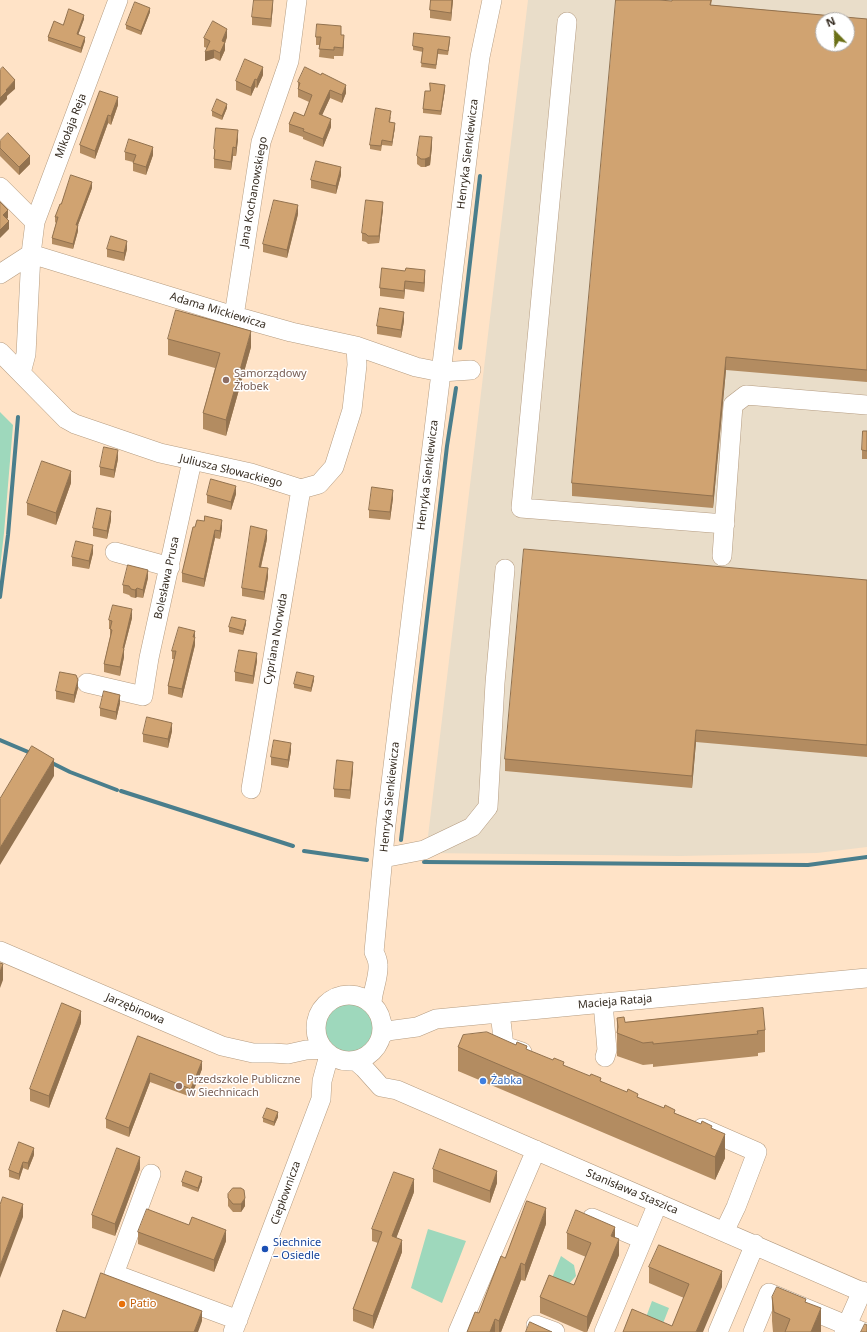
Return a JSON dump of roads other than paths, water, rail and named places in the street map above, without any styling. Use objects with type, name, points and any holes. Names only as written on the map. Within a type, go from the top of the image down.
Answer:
[{"type":"street","name":"Mikołaja Reja","points":[[21,373],[26,354],[31,254],[35,222],[118,0]]},
{"type":"street","name":"Jana Kochanowskiego","points":[[234,316],[261,142],[289,61],[298,0]]},
{"type":"street","name":"Henryka Sienkiewicza","points":[[356,996],[365,977],[368,963],[374,952],[383,858],[480,56],[492,0]]},
{"type":"street","points":[[567,22],[521,508],[725,524]]},
{"type":"street","points":[[0,187],[35,222]]},
{"type":"street","points":[[0,274],[31,254]]},
{"type":"street","name":"Adama Mickiewicza","points":[[31,254],[234,316],[291,332],[356,346],[416,367],[441,372],[471,370]]},
{"type":"street","points":[[301,489],[319,484],[334,468],[352,410],[357,365],[356,346]]},
{"type":"street","points":[[0,352],[21,373]]},
{"type":"street","name":"Juliusza Słowackiego","points":[[21,373],[66,419],[75,424],[160,453],[251,473],[301,489]]},
{"type":"street","points":[[722,556],[733,405],[746,395],[867,405]]},
{"type":"street","name":"Bolesława Prusa","points":[[87,682],[143,696],[149,658],[192,461]]},
{"type":"street","name":"Cypriana Norwida","points":[[251,789],[301,489]]},
{"type":"street","points":[[115,552],[170,567]]},
{"type":"street","points":[[383,858],[424,850],[472,827],[488,807],[495,683],[505,569]]},
{"type":"street","name":"Jarzębinowa","points":[[0,951],[222,1046],[253,1054],[288,1054],[323,1046]]},
{"type":"street","name":"Henryka Sienkiewicza","points":[[374,952],[378,964],[372,995],[376,1010]]},
{"type":"street","name":"Macieja Rataja","points":[[376,1010],[402,1017],[416,1015],[436,1019],[867,978]]},
{"type":"street","points":[[378,1043],[366,1058],[351,1061],[340,1060],[323,1046],[316,1024],[326,1005],[335,999],[345,996],[356,996],[364,999],[376,1010],[383,1025],[378,1043],[376,1060],[391,1078],[397,1090]]},
{"type":"street","points":[[603,1003],[607,1050],[605,1056]]},
{"type":"street","points":[[500,1013],[504,1046],[535,1057]]},
{"type":"street","name":"Macieja Rataja","points":[[378,1043],[387,1032],[417,1027],[436,1019]]},
{"type":"street","name":"Ciepłownicza","points":[[235,1326],[321,1099],[323,1046]]},
{"type":"street","name":"Ciepłownicza","points":[[321,1099],[332,1086],[340,1067],[351,1061]]},
{"type":"street","name":"Stanisława Staszica","points":[[351,1061],[364,1068],[381,1087],[397,1090],[864,1292]]},
{"type":"street","points":[[684,1121],[757,1152],[736,1207],[724,1232]]},
{"type":"street","points":[[458,1332],[536,1150]]},
{"type":"street","points":[[151,1174],[114,1274],[235,1326]]},
{"type":"street","points":[[604,1332],[658,1203]]},
{"type":"street","points":[[578,1212],[642,1239]]},
{"type":"street","points":[[718,1332],[755,1244]]},
{"type":"street","points":[[753,1332],[769,1293],[851,1330],[864,1292]]},
{"type":"street","points":[[536,1325],[555,1332]]},
{"type":"waterway","points":[[460,348],[480,176]]},
{"type":"waterway","points":[[401,840],[447,446],[456,388]]},
{"type":"waterway","points":[[0,597],[8,535],[18,417]]},
{"type":"waterway","points":[[0,740],[33,754]]},
{"type":"waterway","points":[[50,762],[70,772],[117,790]]},
{"type":"waterway","points":[[121,791],[293,846]]},
{"type":"waterway","points":[[304,851],[367,860]]},
{"type":"waterway","points":[[424,862],[808,865],[867,857]]},
{"type":"place","name":"Samorządowy Żłobek","points":[[226,380]]},
{"type":"place","name":"Żabka","points":[[483,1081]]},
{"type":"place","name":"Przedszkole Publiczne w Siechnicach","points":[[179,1086]]},
{"type":"place","name":"Siechnice – Osiedle","points":[[265,1249]]},
{"type":"place","name":"Patio","points":[[122,1304]]}]
